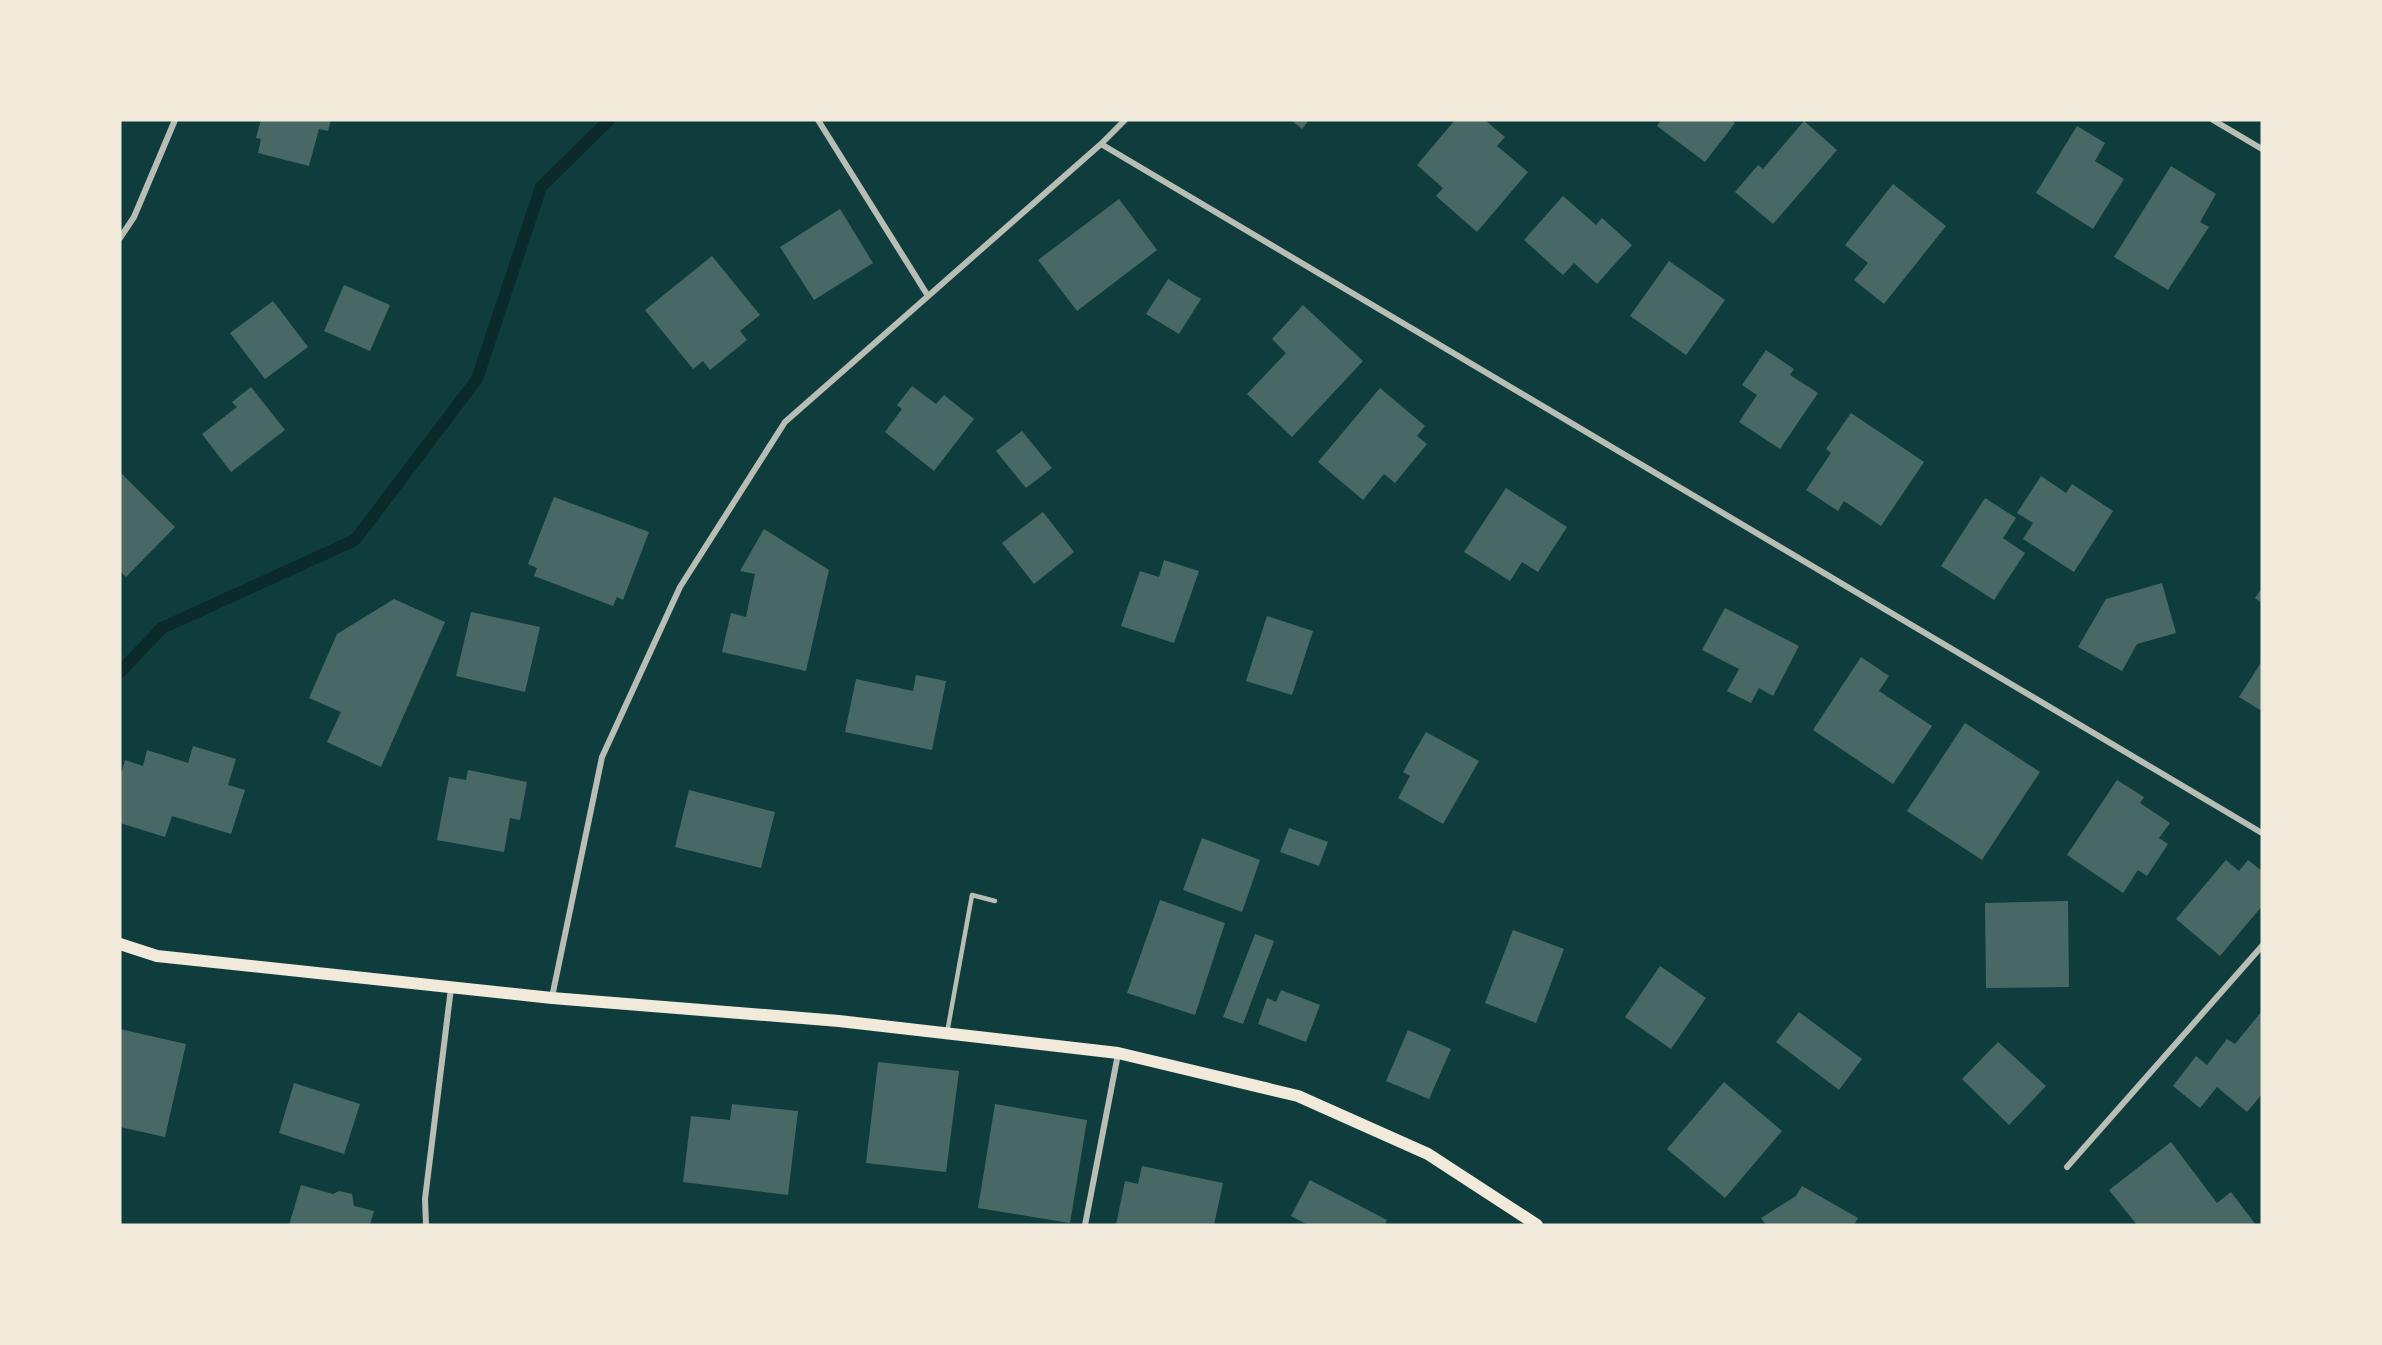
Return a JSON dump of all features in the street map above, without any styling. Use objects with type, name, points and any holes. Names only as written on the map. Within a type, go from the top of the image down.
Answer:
[{"type":"main road","points":[[120,944],[157,956],[552,998],[839,1021],[1118,1053],[1298,1096],[1428,1154],[1537,1225]]},
{"type":"street","points":[[120,238],[134,217],[175,120]]},
{"type":"street","points":[[818,120],[928,296]]},
{"type":"street","points":[[552,998],[602,757],[680,586],[785,422],[1101,144],[1125,120]]},
{"type":"street","points":[[2213,120],[2262,149]]},
{"type":"street","points":[[1101,144],[2262,833]]},
{"type":"street","points":[[2067,1167],[2262,946]]},
{"type":"street","points":[[426,1225],[424,1199],[451,988]]},
{"type":"street","points":[[1085,1225],[1118,1053]]},
{"type":"lane","points":[[947,1033],[972,895],[995,900]]},
{"type":"building","points":[[261,120],[331,120],[328,131],[319,129],[309,166],[258,153],[261,139],[256,138]]},
{"type":"building","points":[[1291,120],[1309,120],[1302,129]]},
{"type":"building","points":[[1455,120],[1485,120],[1505,137],[1497,146],[1528,172],[1477,232],[1436,196],[1443,188],[1417,165]]},
{"type":"building","points":[[1661,120],[1731,120],[1735,123],[1705,162],[1657,126]]},
{"type":"building","points":[[1804,121],[1837,150],[1773,224],[1735,192],[1758,165],[1763,169]]},
{"type":"building","points":[[2077,126],[2105,143],[2095,161],[2124,179],[2093,229],[2036,193]]},
{"type":"building","points":[[2171,166],[2216,194],[2200,222],[2209,227],[2168,290],[2114,257]]},
{"type":"building","points":[[1893,184],[1946,226],[1884,304],[1854,280],[1868,263],[1845,245]]},
{"type":"building","points":[[1563,196],[1596,225],[1602,218],[1632,245],[1597,284],[1574,263],[1563,275],[1524,240]]},
{"type":"building","points":[[1119,199],[1157,250],[1077,311],[1038,260]]},
{"type":"building","points":[[840,209],[873,263],[814,300],[780,247]]},
{"type":"building","points":[[712,256],[760,315],[740,331],[747,340],[710,370],[703,361],[693,369],[645,310]]},
{"type":"building","points":[[1669,261],[1725,300],[1686,355],[1630,316]]},
{"type":"building","points":[[1168,279],[1201,299],[1179,334],[1146,314]]},
{"type":"building","points":[[344,285],[390,305],[370,351],[324,331]]},
{"type":"building","points":[[273,301],[308,347],[265,379],[230,333]]},
{"type":"building","points":[[1303,305],[1363,361],[1292,437],[1247,394],[1286,353],[1272,339]]},
{"type":"building","points":[[1766,350],[1794,369],[1790,375],[1818,393],[1780,449],[1739,422],[1757,395],[1742,385]]},
{"type":"building","points":[[912,386],[936,404],[944,395],[974,419],[934,471],[885,432],[902,409],[897,405]]},
{"type":"building","points":[[251,387],[285,430],[231,472],[202,434],[237,407],[232,402]]},
{"type":"building","points":[[1380,388],[1425,426],[1417,436],[1427,444],[1395,483],[1384,474],[1363,500],[1318,462]]},
{"type":"building","points":[[1851,413],[1924,462],[1881,526],[1844,501],[1838,511],[1806,490],[1831,453],[1826,449]]},
{"type":"building","points":[[1022,431],[1052,468],[1026,488],[996,451]]},
{"type":"building","points":[[120,472],[175,527],[126,577],[120,571]]},
{"type":"building","points":[[2041,476],[2066,493],[2072,484],[2113,511],[2074,572],[2023,539],[2033,523],[2017,513]]},
{"type":"building","points":[[1506,488],[1567,527],[1538,572],[1522,562],[1510,581],[1464,552]]},
{"type":"building","points":[[554,497],[649,532],[623,600],[617,597],[613,606],[534,576],[537,568],[528,564]]},
{"type":"building","points":[[1985,498],[2016,518],[2003,538],[2025,553],[1994,600],[1941,566]]},
{"type":"building","points":[[1043,512],[1074,552],[1034,584],[1002,543]]},
{"type":"building","points":[[764,529],[829,570],[806,671],[722,652],[731,613],[746,617],[755,574],[740,571]]},
{"type":"building","points":[[1164,560],[1199,571],[1174,643],[1121,626],[1140,571],[1159,577]]},
{"type":"building","points":[[2162,583],[2176,633],[2137,644],[2122,671],[2078,647],[2106,599]]},
{"type":"building","points":[[2262,588],[2262,603],[2255,598]]},
{"type":"building","points":[[394,599],[445,622],[381,767],[327,742],[341,712],[309,698],[337,634]]},
{"type":"building","points":[[1725,608],[1799,646],[1773,696],[1759,688],[1751,703],[1727,691],[1739,669],[1702,650]]},
{"type":"building","points":[[471,612],[540,627],[525,692],[456,676]]},
{"type":"building","points":[[1267,616],[1313,631],[1292,695],[1246,681]]},
{"type":"building","points":[[1861,657],[1889,676],[1879,691],[1932,726],[1893,784],[1813,730]]},
{"type":"building","points":[[2262,661],[2262,711],[2239,697]]},
{"type":"building","points":[[916,675],[946,681],[932,750],[845,732],[856,679],[913,691]]},
{"type":"building","points":[[1965,723],[2040,772],[1982,860],[1907,811]]},
{"type":"building","points":[[1426,732],[1479,761],[1443,824],[1398,798],[1410,776],[1403,772]]},
{"type":"building","points":[[193,746],[236,759],[228,785],[245,790],[231,834],[172,816],[165,837],[120,823],[120,777],[125,760],[143,766],[147,750],[188,763]]},
{"type":"building","points":[[468,770],[527,782],[520,820],[510,818],[504,852],[437,840],[449,777],[466,780]]},
{"type":"building","points":[[2117,780],[2144,797],[2140,803],[2170,823],[2159,838],[2168,844],[2147,876],[2138,870],[2123,893],[2067,855]]},
{"type":"building","points":[[689,790],[775,812],[761,868],[675,847]]},
{"type":"building","points":[[1289,828],[1328,842],[1319,866],[1280,852]]},
{"type":"building","points":[[1202,838],[1260,860],[1242,912],[1183,890]]},
{"type":"building","points":[[2226,860],[2239,871],[2248,860],[2262,871],[2262,906],[2220,956],[2176,919]]},
{"type":"building","points":[[1160,900],[1225,923],[1195,1015],[1127,993]]},
{"type":"building","points":[[2068,901],[2069,987],[1986,988],[1985,903]]},
{"type":"building","points":[[1513,930],[1564,949],[1536,1023],[1485,1003]]},
{"type":"building","points":[[1255,934],[1274,941],[1243,1024],[1223,1017]]},
{"type":"building","points":[[1660,966],[1706,998],[1671,1049],[1625,1017]]},
{"type":"building","points":[[1281,990],[1320,1005],[1306,1042],[1258,1024],[1267,998],[1276,1002]]},
{"type":"building","points":[[2262,1011],[2262,1094],[2247,1112],[2217,1087],[2200,1108],[2173,1086],[2196,1056],[2207,1065],[2227,1039],[2235,1044]]},
{"type":"building","points":[[1799,1012],[1862,1059],[1839,1090],[1776,1042]]},
{"type":"building","points":[[120,1029],[186,1044],[165,1137],[120,1127]]},
{"type":"building","points":[[1408,1030],[1451,1049],[1429,1099],[1386,1081]]},
{"type":"building","points":[[1998,1042],[2046,1086],[2009,1125],[1962,1079]]},
{"type":"building","points":[[878,1062],[959,1071],[946,1172],[866,1163]]},
{"type":"building","points":[[1724,1082],[1782,1131],[1725,1198],[1667,1149]]},
{"type":"building","points":[[294,1083],[360,1104],[344,1154],[279,1133]]},
{"type":"building","points":[[732,1104],[798,1111],[788,1195],[683,1182],[691,1116],[730,1120]]},
{"type":"building","points":[[995,1104],[1087,1120],[1070,1223],[978,1208]]},
{"type":"building","points":[[2171,1142],[2217,1203],[2231,1192],[2256,1225],[2137,1225],[2109,1190]]},
{"type":"building","points":[[1142,1166],[1223,1183],[1214,1225],[1116,1225],[1125,1181],[1138,1184]]},
{"type":"building","points":[[1310,1180],[1387,1220],[1385,1225],[1308,1225],[1291,1216]]},
{"type":"building","points":[[301,1185],[333,1194],[339,1191],[352,1194],[354,1206],[374,1211],[370,1225],[289,1225]]},
{"type":"building","points":[[1802,1186],[1858,1218],[1854,1225],[1766,1225],[1761,1218],[1796,1196]]},
{"type":"waterway","points":[[120,672],[162,628],[355,540],[477,379],[541,187],[609,120]]}]
